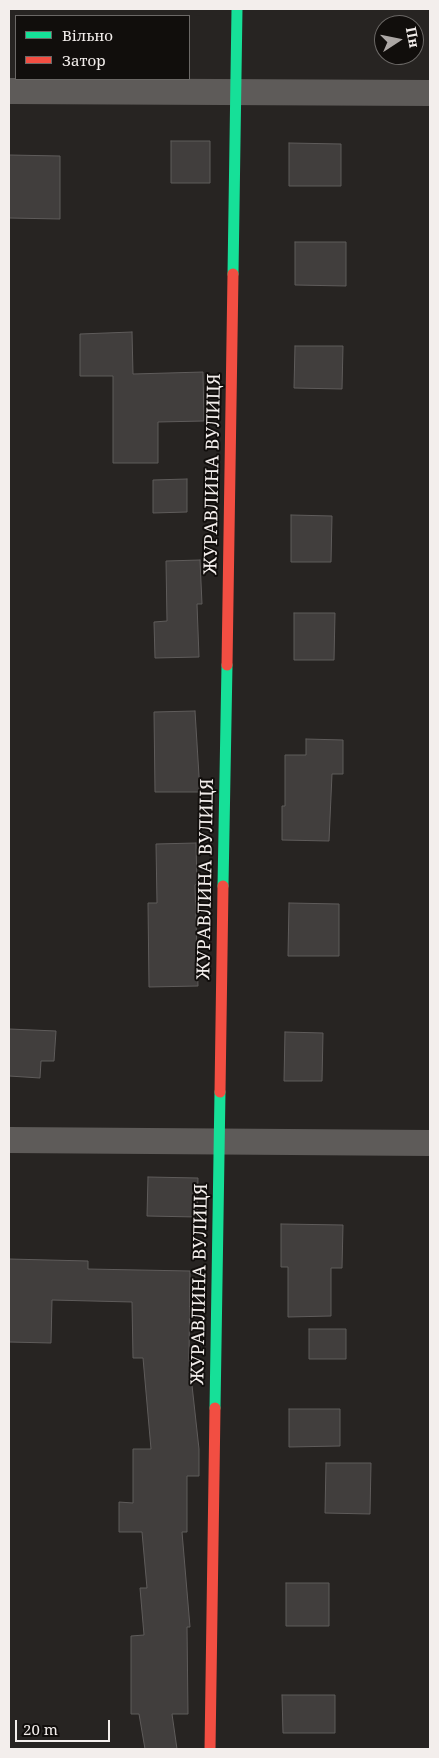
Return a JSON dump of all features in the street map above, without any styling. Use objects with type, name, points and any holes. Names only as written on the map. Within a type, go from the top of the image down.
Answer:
[{"type":"street","name":"ЖУРАВЛИНА ВУЛИЦЯ","points":[[210,1749],[236,9]]},
{"type":"street","points":[[9,91],[430,93]]},
{"type":"street","points":[[9,1140],[430,1143]]},
{"type":"building","points":[[171,141],[210,141],[210,183],[171,183]]},
{"type":"building","points":[[289,143],[341,144],[341,186],[289,186]]},
{"type":"building","points":[[9,155],[60,156],[60,219],[9,218]]},
{"type":"building","points":[[295,242],[346,242],[346,286],[295,285]]},
{"type":"building","points":[[132,332],[133,374],[203,372],[204,421],[158,422],[158,463],[113,463],[113,376],[80,376],[80,334]]},
{"type":"building","points":[[295,346],[343,346],[342,389],[294,388]]},
{"type":"building","points":[[187,479],[187,512],[153,513],[153,480]]},
{"type":"building","points":[[291,515],[332,516],[331,562],[291,562]]},
{"type":"building","points":[[200,560],[202,604],[197,604],[199,657],[155,658],[154,622],[167,621],[166,561]]},
{"type":"building","points":[[294,613],[335,613],[334,660],[294,660]]},
{"type":"building","points":[[195,711],[200,792],[155,792],[154,712]]},
{"type":"building","points":[[306,739],[343,740],[343,774],[332,774],[329,841],[282,840],[282,806],[285,806],[285,755],[306,755]]},
{"type":"building","points":[[196,843],[197,884],[195,885],[198,986],[149,987],[148,903],[157,903],[156,844]]},
{"type":"building","points":[[289,903],[339,904],[339,956],[288,956]]},
{"type":"building","points":[[9,1029],[56,1031],[54,1061],[41,1061],[40,1078],[9,1076]]},
{"type":"building","points":[[285,1032],[323,1033],[322,1081],[284,1081]]},
{"type":"building","points":[[148,1177],[198,1178],[197,1217],[147,1216]]},
{"type":"building","points":[[281,1224],[343,1225],[342,1268],[331,1268],[331,1316],[288,1317],[288,1267],[281,1267]]},
{"type":"building","points":[[9,1259],[88,1261],[88,1269],[190,1271],[189,1358],[199,1449],[199,1476],[187,1476],[187,1532],[182,1532],[190,1627],[187,1627],[188,1714],[172,1714],[177,1749],[145,1749],[139,1714],[131,1714],[131,1636],[144,1635],[140,1588],[147,1588],[142,1532],[119,1532],[119,1502],[133,1503],[133,1449],[151,1449],[143,1358],[133,1358],[132,1302],[52,1300],[51,1343],[9,1342]]},
{"type":"building","points":[[309,1329],[346,1329],[346,1359],[309,1359]]},
{"type":"building","points":[[289,1409],[340,1409],[340,1446],[289,1447]]},
{"type":"building","points":[[326,1463],[371,1463],[370,1514],[325,1513]]},
{"type":"building","points":[[286,1583],[329,1583],[329,1626],[286,1626]]},
{"type":"building","points":[[282,1695],[335,1695],[335,1733],[283,1733]]},
{"type":"traffic: fast","points":[[233,274],[237,9]]},
{"type":"traffic: fast","points":[[223,886],[227,665]]},
{"type":"traffic: fast","points":[[215,1408],[220,1092]]},
{"type":"traffic: jam","points":[[227,665],[233,274]]},
{"type":"traffic: jam","points":[[220,1092],[223,886]]},
{"type":"traffic: jam","points":[[210,1749],[215,1408]]}]
